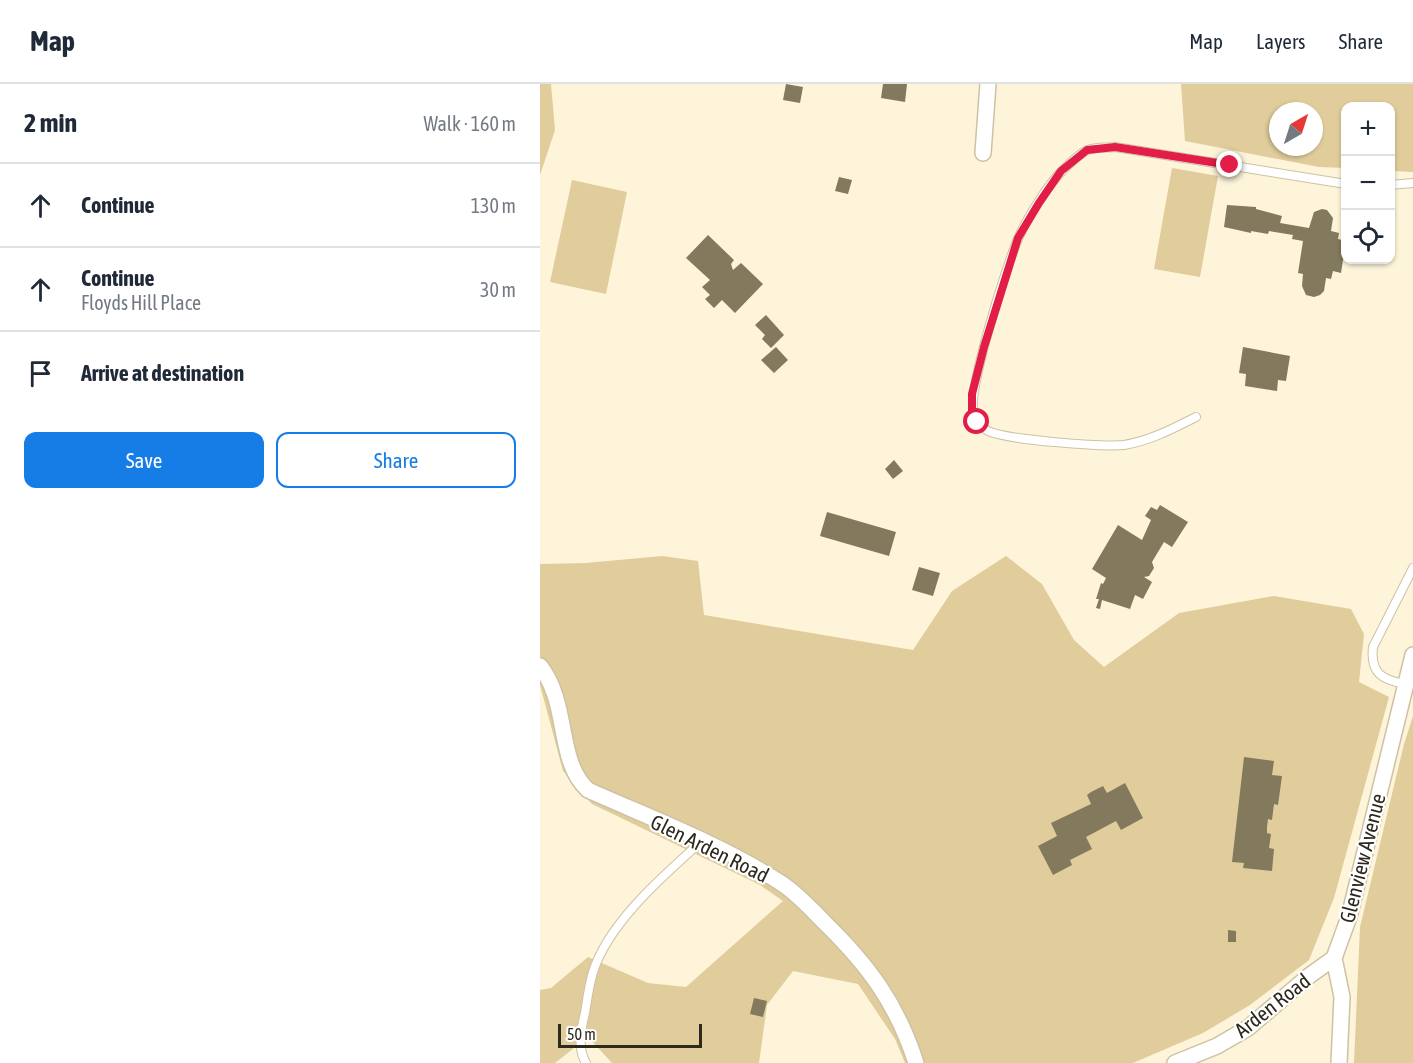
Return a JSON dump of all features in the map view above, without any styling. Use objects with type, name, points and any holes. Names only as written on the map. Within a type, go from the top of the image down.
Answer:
[{"type":"street","points":[[983,153],[988,84]]},
{"type":"street","name":"Glenview Avenue","points":[[1334,958],[1349,918],[1413,656]]},
{"type":"street","name":"Glen Arden Road","points":[[540,666],[555,690],[569,761],[581,784],[588,790],[741,860],[783,885],[805,902],[875,978],[909,1043],[916,1063]]},
{"type":"street","points":[[1334,958],[1342,998],[1339,1063]]},
{"type":"street","name":"Arden Road","points":[[1175,1063],[1217,1046],[1248,1028],[1309,976],[1334,958]]},
{"type":"lane","points":[[1196,417],[1148,439],[1125,444],[1104,445],[1020,438],[989,431],[977,422],[972,411],[972,394],[1002,288],[1018,238],[1039,203],[1061,171],[1087,150],[1115,147],[1341,183]]},
{"type":"lane","points":[[1395,185],[1413,183]]},
{"type":"lane","points":[[1405,684],[1386,681],[1379,674],[1372,658],[1373,647],[1413,568]]},
{"type":"lane","points":[[586,1063],[580,1036],[593,972],[607,943],[634,906],[671,868],[702,841]]},
{"type":"shaded area","points":[[540,84],[551,84],[555,130],[540,175]]},
{"type":"shaded area","points":[[1181,84],[1413,84],[1413,172],[1395,171],[1395,102],[1341,102],[1341,168],[1319,167],[1185,141]]},
{"type":"shaded area","points":[[1172,168],[1218,176],[1200,277],[1154,269]]},
{"type":"shaded area","points":[[572,180],[627,192],[606,294],[550,282]]},
{"type":"shaded area","points":[[662,556],[698,561],[704,615],[913,650],[952,591],[1006,556],[1042,584],[1074,640],[1104,667],[1179,613],[1274,596],[1351,609],[1364,634],[1359,682],[1389,697],[1334,898],[1309,960],[1250,1005],[1203,1033],[1133,1063],[905,1063],[895,1039],[858,984],[793,971],[767,1005],[759,1063],[612,1063],[588,1037],[555,1063],[540,1063],[540,990],[551,988],[588,957],[648,983],[686,987],[783,901],[760,885],[592,804],[563,771],[540,685],[540,564],[586,563]]},
{"type":"shaded area","points":[[1413,716],[1413,1063],[1354,1063],[1360,927],[1404,744]]},
{"type":"building","points":[[786,84],[803,87],[800,103],[783,100]]},
{"type":"building","points":[[883,84],[907,84],[905,102],[881,98]]},
{"type":"building","points":[[839,177],[852,180],[848,194],[835,191]]},
{"type":"building","points":[[1227,205],[1256,207],[1256,209],[1282,216],[1280,223],[1309,228],[1314,212],[1327,210],[1333,218],[1331,231],[1339,233],[1338,239],[1341,240],[1341,273],[1333,271],[1331,279],[1326,278],[1324,291],[1320,295],[1314,297],[1306,295],[1302,286],[1303,274],[1298,273],[1303,241],[1292,239],[1293,235],[1269,231],[1268,234],[1251,231],[1251,233],[1224,227]]},
{"type":"building","points":[[708,235],[734,260],[731,264],[733,270],[741,263],[763,284],[735,313],[722,300],[714,308],[705,299],[710,295],[702,287],[710,280],[686,258]]},
{"type":"building","points":[[766,315],[784,335],[771,348],[762,339],[765,335],[755,325]]},
{"type":"building","points":[[776,347],[788,360],[774,373],[761,360]]},
{"type":"building","points":[[1243,347],[1290,356],[1286,381],[1278,380],[1277,391],[1245,386],[1246,374],[1239,373]]},
{"type":"building","points":[[894,460],[903,471],[893,479],[885,469]]},
{"type":"building","points":[[1160,505],[1188,522],[1172,547],[1164,542],[1152,562],[1154,568],[1149,576],[1144,577],[1152,582],[1143,599],[1135,595],[1130,609],[1102,600],[1100,609],[1096,608],[1101,583],[1103,584],[1106,578],[1092,569],[1118,525],[1142,540],[1151,520],[1145,516],[1151,507],[1157,510]]},
{"type":"building","points":[[827,512],[896,532],[889,556],[820,536]]},
{"type":"building","points":[[919,567],[940,573],[933,596],[912,590]]},
{"type":"building","points":[[1244,757],[1274,761],[1272,775],[1282,776],[1278,805],[1274,804],[1272,820],[1268,819],[1267,827],[1267,833],[1271,834],[1269,848],[1274,849],[1272,871],[1243,868],[1244,863],[1232,862]]},
{"type":"building","points":[[1125,783],[1143,818],[1121,830],[1116,821],[1086,837],[1092,849],[1070,860],[1072,865],[1053,875],[1038,846],[1057,836],[1051,823],[1091,804],[1087,795],[1091,792],[1103,786],[1107,793]]},
{"type":"building","points":[[1228,930],[1236,931],[1236,942],[1228,942]]},
{"type":"building","points":[[754,998],[767,1001],[763,1017],[750,1014]]},
{"type":"route","points":[[977,422],[972,411],[972,394],[1018,238],[1061,171],[1087,150],[1115,147],[1230,165]]}]
